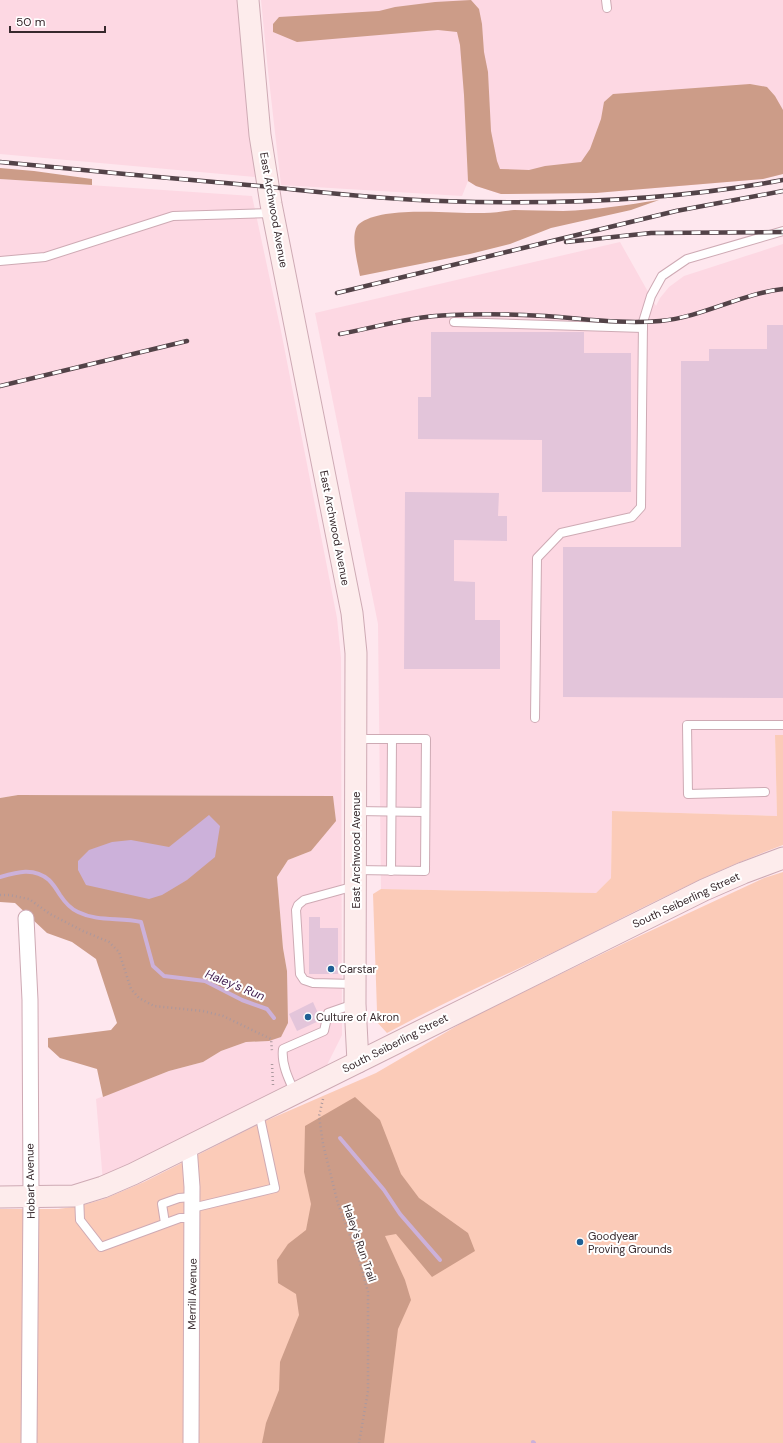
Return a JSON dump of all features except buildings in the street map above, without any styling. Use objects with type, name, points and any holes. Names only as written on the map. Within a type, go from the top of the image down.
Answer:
[{"type":"main road","name":"East Archwood Avenue","points":[[248,0],[260,128],[273,213],[352,613],[356,653],[355,1004],[358,1062]]},
{"type":"main road","name":"South Seiberling Street","points":[[0,1197],[31,1198],[79,1195],[103,1187],[189,1146],[704,890],[783,858]]},
{"type":"street","name":"Hobart Avenue","points":[[26,918],[30,1000],[30,1443]]},
{"type":"street","name":"Merrill Avenue","points":[[189,1146],[192,1208],[191,1443]]},
{"type":"lane","points":[[0,260],[45,257],[173,216],[273,213]]},
{"type":"lane","points":[[535,718],[537,558],[561,533],[632,517],[641,507],[643,322],[651,296],[662,276],[687,259],[783,231]]},
{"type":"lane","points":[[454,322],[643,328]]},
{"type":"lane","points":[[766,792],[688,794],[687,725],[783,725]]},
{"type":"lane","points":[[355,984],[313,983],[304,980],[300,974],[296,910],[298,905],[304,900],[356,878],[391,871],[425,871],[426,739],[356,739]]},
{"type":"lane","points":[[391,871],[392,739]]},
{"type":"lane","points":[[356,811],[425,812]]},
{"type":"lane","points":[[294,1093],[282,1056],[283,1049],[324,1031],[328,1013],[355,1004]]},
{"type":"lane","points":[[79,1195],[80,1220],[101,1247],[180,1218],[192,1208],[275,1188],[258,1111]]},
{"type":"lane","points":[[165,1223],[162,1204],[179,1198],[192,1208]]},
{"type":"path","points":[[0,895],[9,895],[29,899],[50,914],[83,931],[109,942],[119,952],[130,989],[139,998],[154,1006],[203,1011],[223,1016],[271,1039],[272,1054]]},
{"type":"path","points":[[272,1062],[273,1085]]},
{"type":"path","name":"Haley's Run Trail","points":[[323,1099],[319,1116],[323,1144],[338,1204],[359,1259],[368,1292],[368,1391],[359,1443]]},
{"type":"shaded area","points":[[0,0],[237,0],[255,177],[0,154]]},
{"type":"shaded area","points":[[261,0],[783,0],[783,174],[763,179],[596,193],[501,194],[476,186],[468,181],[462,196],[281,185]]},
{"type":"shaded area","points":[[471,0],[479,9],[482,24],[484,52],[488,72],[491,131],[500,169],[529,170],[545,166],[581,162],[590,149],[601,119],[604,102],[613,94],[750,84],[767,87],[775,96],[783,110],[783,174],[763,179],[596,193],[501,194],[476,186],[468,181],[464,95],[460,45],[457,32],[438,30],[297,42],[273,32],[273,24],[279,17],[379,11],[395,7],[435,2]]},
{"type":"shaded area","points":[[0,168],[92,179],[92,185],[0,179]]},
{"type":"shaded area","points":[[0,179],[252,196],[281,331],[337,618],[341,658],[342,1035],[323,1073],[103,1182],[96,1099],[169,1071],[203,1062],[221,1051],[246,1042],[269,1041],[287,996],[287,971],[283,948],[277,877],[288,860],[311,851],[335,820],[332,796],[18,795],[0,798]]},
{"type":"shaded area","points":[[659,200],[631,210],[551,228],[510,244],[470,254],[360,276],[354,241],[356,228],[359,224],[370,218],[384,214],[401,212],[484,213],[514,210],[557,211],[611,207]]},
{"type":"shaded area","points":[[620,242],[656,306],[660,298],[669,287],[684,276],[783,244],[783,735],[775,735],[777,816],[612,811],[611,878],[596,893],[381,889],[378,624],[315,313]]},
{"type":"shaded area","points":[[775,735],[783,735],[783,845],[754,856],[696,882],[387,1033],[376,1021],[377,1011],[373,894],[381,889],[596,893],[611,878],[612,811],[777,816]]},
{"type":"shaded area","points":[[18,795],[333,796],[336,821],[311,851],[288,860],[277,877],[283,948],[287,971],[288,1023],[281,1037],[269,1041],[246,1042],[221,1051],[203,1062],[169,1071],[103,1097],[97,1069],[60,1058],[48,1047],[48,1038],[111,1030],[117,1023],[96,959],[72,942],[47,933],[15,903],[0,902],[0,798]]},
{"type":"shaded area","points":[[209,815],[220,826],[215,857],[187,880],[162,895],[149,899],[86,885],[78,870],[78,861],[89,850],[112,842],[131,840],[169,847]]},
{"type":"shaded area","points":[[783,872],[783,1443],[0,1443],[0,1209],[58,1209],[80,1206],[104,1199],[144,1182],[263,1122],[376,1073],[472,1017],[633,939],[764,878]]},
{"type":"shaded area","points":[[355,1097],[380,1120],[401,1174],[419,1198],[468,1233],[475,1251],[432,1277],[396,1234],[385,1236],[405,1280],[411,1300],[398,1329],[384,1443],[262,1443],[266,1423],[279,1390],[280,1362],[299,1315],[296,1294],[278,1283],[277,1260],[288,1244],[306,1230],[311,1204],[304,1172],[305,1126]]},
{"type":"waterway","name":"Haley's Run","points":[[0,877],[19,872],[37,873],[49,880],[66,902],[78,912],[93,917],[141,922],[153,966],[164,976],[205,981],[242,1000],[267,1009],[274,1018]]},
{"type":"waterway","name":"Haley's Run","points":[[340,1138],[384,1190],[400,1214],[440,1260]]},
{"type":"railway","points":[[0,162],[368,197],[484,202],[570,202],[656,197],[698,193],[783,180]]},
{"type":"railway","points":[[337,293],[676,211],[783,191]]},
{"type":"railway","points":[[566,242],[651,233],[783,232]]},
{"type":"railway","points":[[340,334],[423,317],[451,315],[478,314],[541,316],[626,322],[660,321],[676,319],[752,296],[783,289]]},
{"type":"railway","points":[[0,386],[187,341]]},
{"type":"place","name":"Carstar","points":[[331,969]]},
{"type":"place","name":"Culture of Akron","points":[[308,1017]]},
{"type":"place","name":"Goodyear Proving Grounds","points":[[580,1242]]}]
